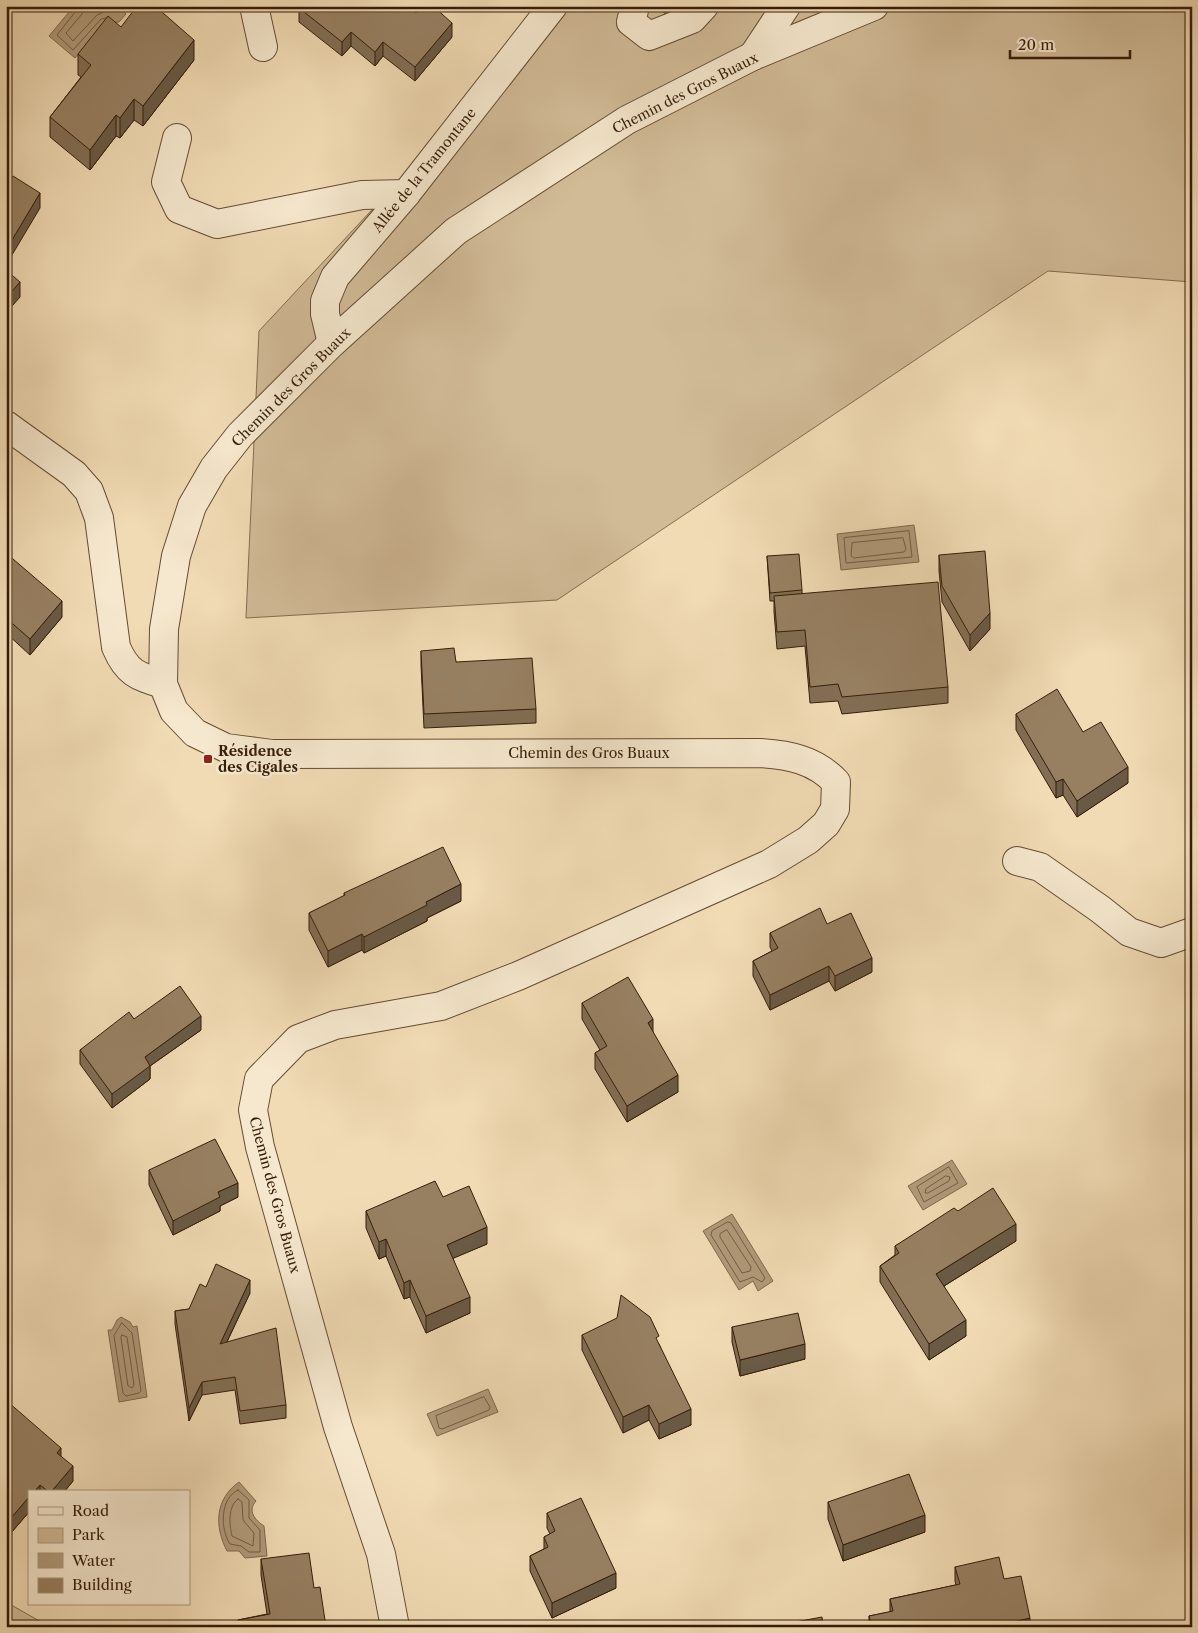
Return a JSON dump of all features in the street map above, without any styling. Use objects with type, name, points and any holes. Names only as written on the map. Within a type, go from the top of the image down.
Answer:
[{"type":"street","points":[[254,6],[263,47]]},
{"type":"street","name":"Allée de la Tramontane","points":[[332,343],[325,314],[325,301],[328,288],[335,276],[406,194],[553,6]]},
{"type":"street","points":[[634,6],[631,22],[649,36],[692,19],[704,6]]},
{"type":"street","points":[[754,56],[786,6]]},
{"type":"street","name":"Chemin des Gros Buaux","points":[[395,1627],[381,1554],[338,1427],[260,1147],[253,1110],[259,1078],[298,1039],[335,1025],[442,1006],[518,976],[769,864],[808,840],[826,824],[835,809],[836,782],[826,771],[797,758],[789,755],[760,753],[272,754],[226,748],[195,733],[174,711],[163,684],[164,629],[176,556],[192,506],[214,468],[240,435],[332,343],[456,231],[627,120],[754,56],[874,6]]},
{"type":"street","points":[[177,138],[166,182],[179,209],[217,224],[362,195],[406,194]]},
{"type":"street","points":[[6,425],[74,474],[89,491],[99,518],[116,647],[123,663],[131,672],[163,684]]},
{"type":"street","points":[[1017,861],[1040,867],[1100,909],[1128,932],[1160,943],[1192,932]]},
{"type":"green space","points":[[570,6],[1192,6],[1192,282],[1048,271],[557,600],[246,618],[259,331],[505,67]]},
{"type":"green space","points":[[6,1602],[50,1627],[6,1627]]},
{"type":"water","points":[[74,6],[116,6],[126,14],[119,22],[105,23],[75,58],[49,36]]},
{"type":"water","points":[[914,525],[919,562],[841,570],[837,534]]},
{"type":"water","points":[[952,1160],[967,1184],[923,1210],[908,1186]]},
{"type":"water","points":[[732,1214],[773,1281],[758,1291],[753,1281],[739,1290],[703,1231]]},
{"type":"water","points":[[121,1317],[130,1322],[133,1327],[137,1326],[147,1397],[119,1402],[108,1330],[112,1330],[117,1320]]},
{"type":"water","points":[[488,1389],[498,1412],[437,1436],[427,1414]]},
{"type":"water","points":[[239,1482],[256,1501],[252,1512],[255,1518],[264,1526],[267,1556],[245,1558],[239,1551],[227,1551],[223,1542],[219,1523],[221,1505],[225,1496]]},
{"type":"building","points":[[137,6],[155,6],[194,40],[143,106],[134,99],[120,118],[116,115],[90,150],[50,117],[91,65],[78,54],[108,16],[121,27]]},
{"type":"building","points":[[300,6],[408,6],[416,13],[422,6],[433,6],[452,23],[415,67],[383,42],[375,52],[351,32],[342,42],[299,8]]},
{"type":"building","points":[[13,176],[40,193],[6,250],[6,187]]},
{"type":"building","points":[[6,270],[20,282],[6,298]]},
{"type":"building","points":[[985,551],[990,613],[970,635],[942,586],[939,555]]},
{"type":"building","points":[[6,553],[62,601],[30,639],[6,618]]},
{"type":"building","points":[[799,554],[802,590],[770,593],[767,556]]},
{"type":"building","points":[[938,582],[948,687],[842,697],[838,684],[810,687],[805,630],[777,632],[774,596]]},
{"type":"building","points":[[454,648],[456,662],[532,658],[536,709],[424,714],[421,651]]},
{"type":"building","points":[[1057,689],[1083,732],[1101,722],[1128,767],[1077,801],[1063,779],[1056,782],[1016,714]]},
{"type":"building","points":[[443,847],[461,884],[426,902],[427,905],[364,937],[362,934],[328,951],[309,913],[345,895],[344,893]]},
{"type":"building","points":[[820,908],[827,924],[851,913],[872,958],[835,976],[829,966],[770,995],[753,961],[778,948],[770,933]]},
{"type":"building","points":[[628,977],[653,1019],[648,1023],[678,1075],[627,1106],[595,1053],[607,1046],[582,1003]]},
{"type":"building","points":[[180,986],[201,1016],[145,1057],[150,1066],[112,1094],[80,1050],[129,1012],[134,1019]]},
{"type":"building","points":[[215,1139],[238,1183],[218,1192],[220,1197],[173,1221],[149,1170]]},
{"type":"building","points":[[435,1181],[443,1197],[469,1186],[487,1227],[447,1245],[470,1297],[426,1316],[410,1280],[404,1283],[386,1239],[379,1242],[366,1211]]},
{"type":"building","points":[[993,1188],[1016,1224],[936,1274],[966,1320],[929,1344],[880,1266],[899,1253],[895,1246],[954,1208],[958,1211]]},
{"type":"building","points":[[216,1264],[250,1280],[220,1344],[276,1328],[286,1405],[240,1411],[235,1377],[202,1382],[189,1408],[175,1311],[189,1309],[200,1284],[206,1287]]},
{"type":"building","points":[[621,1295],[650,1317],[659,1336],[656,1338],[691,1409],[659,1424],[649,1405],[623,1417],[582,1335],[617,1318]]},
{"type":"building","points":[[798,1313],[805,1344],[740,1360],[732,1327]]},
{"type":"building","points":[[8,1402],[61,1448],[57,1453],[73,1466],[53,1490],[46,1490],[40,1485],[36,1490],[28,1490],[28,1498],[11,1518],[6,1514],[6,1404]]},
{"type":"building","points":[[909,1474],[925,1515],[843,1545],[828,1502]]},
{"type":"building","points":[[581,1498],[616,1573],[552,1603],[530,1556],[548,1547],[544,1537],[555,1531],[547,1513]]},
{"type":"building","points":[[309,1553],[314,1588],[320,1587],[326,1627],[239,1627],[238,1620],[270,1614],[261,1559]]},
{"type":"building","points":[[999,1557],[1004,1579],[1021,1576],[1030,1618],[1013,1622],[1015,1627],[872,1627],[869,1616],[893,1611],[890,1599],[960,1584],[955,1567]]},
{"type":"building","points":[[822,1617],[823,1627],[791,1627],[790,1623]]},
{"type":"place","name":"Résidence des Cigales","points":[[208,759]]}]
